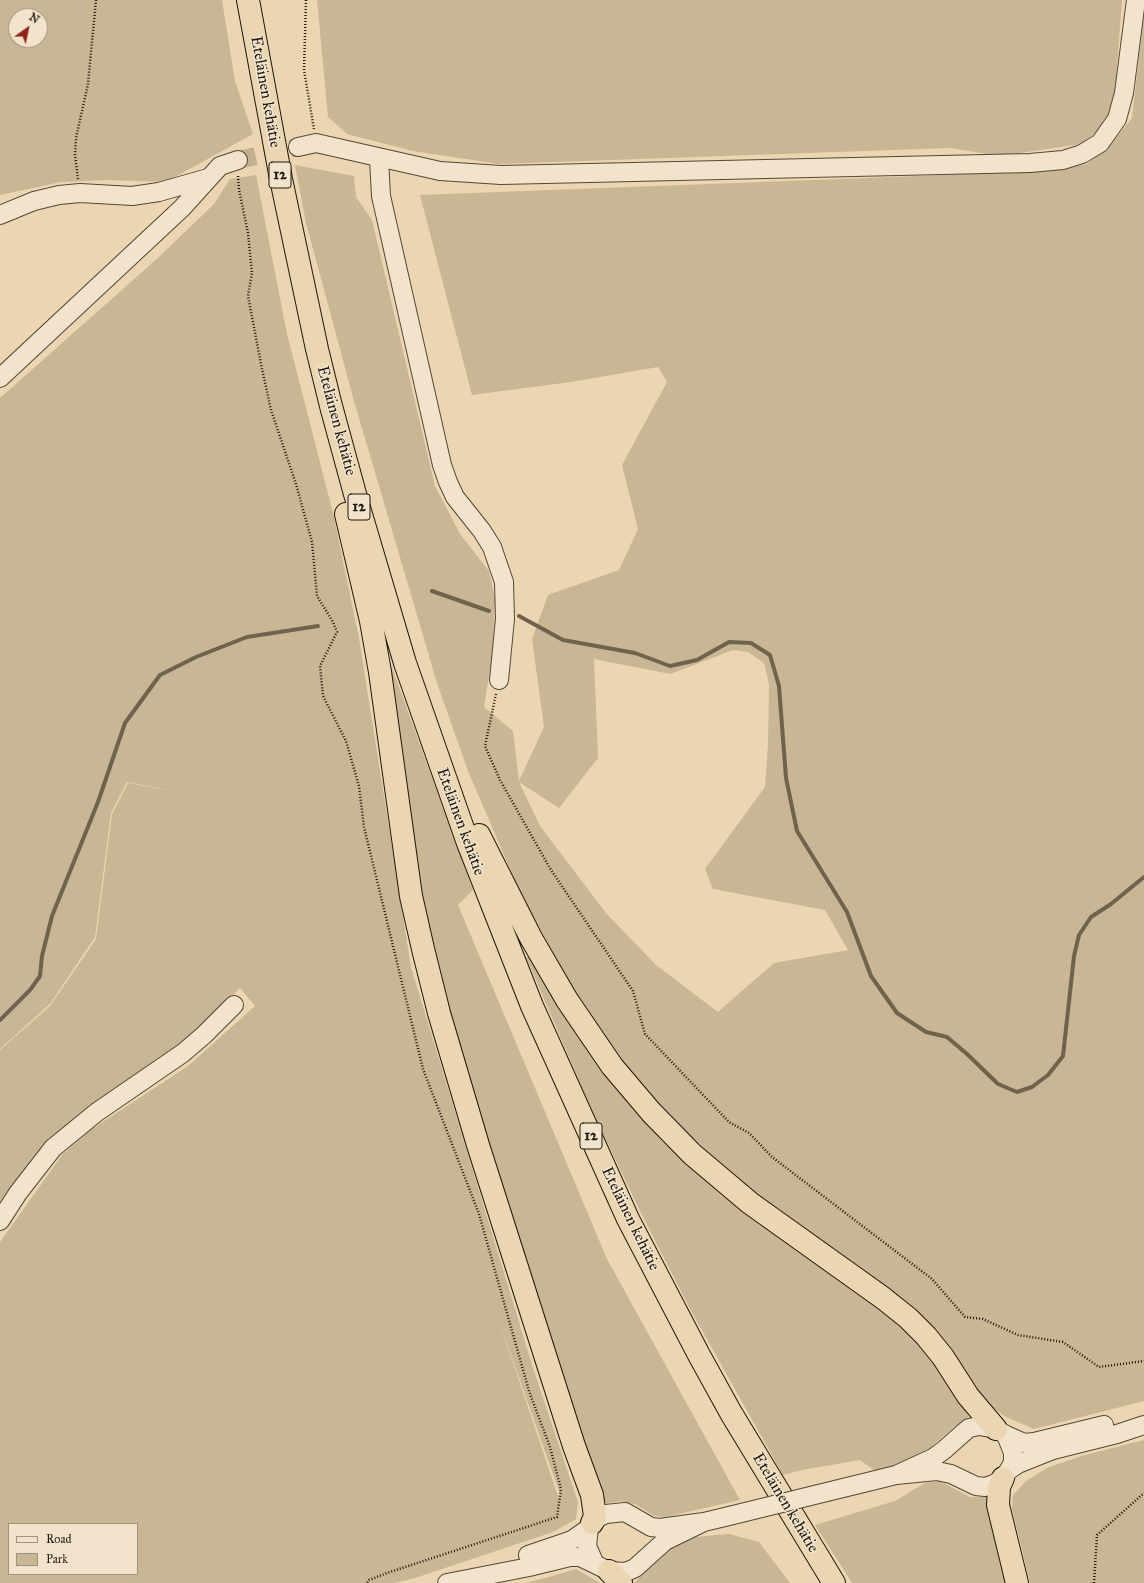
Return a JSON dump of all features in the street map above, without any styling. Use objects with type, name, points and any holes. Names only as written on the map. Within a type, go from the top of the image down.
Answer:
[{"type":"highway","name":"Eteläinen kehätie","points":[[248,0],[281,179],[317,349],[355,494],[405,663],[442,774],[501,931],[566,1082],[628,1219],[731,1413],[834,1583]]},
{"type":"highway","points":[[317,349],[334,460],[371,621],[381,679],[411,896],[423,949],[439,1013],[478,1145],[569,1433],[592,1495],[595,1516],[591,1525]]},
{"type":"highway","points":[[405,663],[496,872],[531,938],[567,1000],[612,1066],[651,1112],[692,1154],[720,1179],[795,1236],[883,1298],[908,1318],[934,1346],[968,1396],[1001,1432]]},
{"type":"highway","points":[[1006,1474],[999,1487],[998,1505],[1017,1583]]},
{"type":"street","points":[[298,147],[316,143],[440,171],[501,175],[1030,163],[1063,160],[1082,154],[1100,143],[1117,120],[1124,93],[1136,0]]},
{"type":"street","points":[[379,158],[381,196],[442,465],[448,482],[456,497],[482,531],[492,547],[504,582],[505,619],[499,680]]},
{"type":"street","points":[[0,378],[182,208],[220,166],[238,160]]},
{"type":"street","points":[[0,215],[34,202],[59,195],[80,193],[132,196],[159,192],[208,178]]},
{"type":"street","points":[[0,1221],[18,1193],[53,1148],[97,1112],[183,1053],[204,1035],[234,1005]]},
{"type":"street","points":[[896,1475],[933,1458],[970,1428],[979,1426],[1001,1432],[1024,1443],[1034,1442],[1144,1416]]},
{"type":"street","points":[[448,1583],[559,1545],[582,1534],[606,1514],[625,1512],[651,1527],[660,1528],[704,1522],[896,1475],[945,1472],[967,1483],[986,1487],[994,1484],[1018,1464],[1053,1450],[1117,1434],[1144,1425]]},
{"type":"street","points":[[1001,1432],[1013,1453],[1013,1462],[1006,1474]]},
{"type":"street","points":[[448,1583],[530,1567],[570,1557],[580,1557],[608,1572],[626,1572],[635,1568],[665,1541],[704,1522]]},
{"type":"street","points":[[591,1525],[587,1546],[608,1572]]},
{"type":"path","points":[[80,193],[75,155],[76,138],[88,84],[96,0]]},
{"type":"path","points":[[306,0],[304,70],[316,143]]},
{"type":"path","points":[[238,160],[239,190],[248,233],[252,273],[248,296],[261,364],[271,410],[296,484],[312,542],[317,596],[333,622],[337,632],[320,666],[323,696],[346,741],[358,786],[364,827],[423,1069],[479,1214],[529,1391],[550,1447],[561,1489],[557,1517],[387,1573],[369,1580],[367,1583]]},
{"type":"path","points":[[499,680],[485,746],[500,780],[551,870],[633,991],[645,1034],[729,1122],[749,1133],[772,1157],[932,1279],[965,1317],[983,1318],[1018,1335],[1063,1342],[1099,1367],[1144,1362]]},
{"type":"path","points":[[1094,1583],[1097,1535],[1144,1493]]},
{"type":"green space","points":[[0,0],[222,0],[235,81],[253,134],[166,182],[106,180],[61,182],[0,195]]},
{"type":"green space","points":[[317,0],[1122,0],[1114,106],[1105,125],[1081,144],[1000,156],[950,148],[499,164],[413,151],[347,134],[328,117]]},
{"type":"green space","points":[[1144,15],[1144,1401],[1034,1429],[1004,1416],[977,1395],[947,1347],[903,1299],[760,1198],[663,1112],[635,1078],[581,1004],[519,890],[468,771],[437,683],[354,401],[306,223],[295,165],[354,176],[356,197],[372,220],[435,486],[460,534],[489,571],[495,598],[493,650],[484,707],[513,731],[519,781],[544,727],[532,639],[548,595],[619,570],[638,529],[622,465],[667,382],[658,367],[571,382],[472,395],[420,195],[1050,171],[1087,164],[1109,147],[1132,118]],"holes":[[[733,650],[748,652],[764,663],[769,684],[768,744],[765,787],[705,869],[713,889],[825,910],[848,950],[774,963],[718,1012],[656,965],[606,913],[540,826],[519,782],[559,808],[598,758],[594,659],[670,674]]]},
{"type":"green space","points":[[256,175],[287,334],[333,513],[359,638],[411,967],[533,1368],[578,1502],[576,1519],[553,1532],[415,1578],[394,1583],[0,1583],[0,1242],[62,1155],[89,1131],[188,1066],[255,1006],[240,988],[188,1040],[71,1122],[0,1216],[0,1050],[50,1006],[96,939],[112,814],[128,783],[180,792],[127,782],[111,813],[95,937],[50,1004],[0,1049],[0,398],[159,257],[214,204],[230,179]],"holes":[[[497,1315],[560,1494],[559,1499]]]},
{"type":"green space","points":[[386,664],[391,665],[473,890],[458,905],[607,1259],[740,1500],[666,1517],[654,1516],[635,1504],[621,1501],[603,1504],[581,1445],[436,975],[419,883]]},
{"type":"green space","points":[[526,957],[532,957],[566,1018],[621,1088],[884,1309],[917,1340],[939,1368],[970,1419],[955,1426],[925,1452],[902,1465],[877,1472],[860,1460],[802,1470],[783,1475],[690,1309],[641,1213],[592,1111]]},
{"type":"green space","points":[[1144,1440],[1144,1583],[1030,1583],[1012,1509],[1013,1495],[1026,1481],[1047,1468],[1081,1456]]},
{"type":"green space","points":[[940,1481],[970,1497],[987,1497],[1006,1583],[852,1583],[815,1525],[895,1501],[925,1483]]},
{"type":"green space","points":[[729,1534],[759,1542],[790,1583],[634,1583],[668,1550],[694,1537]]},
{"type":"green space","points":[[576,1569],[600,1583],[525,1583],[549,1577]]},
{"type":"waterway","points":[[432,591],[489,611]]},
{"type":"waterway","points":[[519,616],[563,640],[635,653],[670,666],[697,660],[729,642],[751,643],[770,655],[779,686],[786,778],[797,831],[847,912],[871,976],[897,1013],[926,1032],[947,1037],[998,1084],[1017,1092],[1032,1087],[1048,1075],[1063,1056],[1074,956],[1079,935],[1091,917],[1111,904],[1144,877]]},
{"type":"waterway","points":[[0,1020],[30,990],[40,976],[42,956],[52,916],[98,802],[125,723],[160,675],[196,657],[247,637],[318,626]]},
{"type":"tunnel","points":[[238,160],[298,147]]}]
